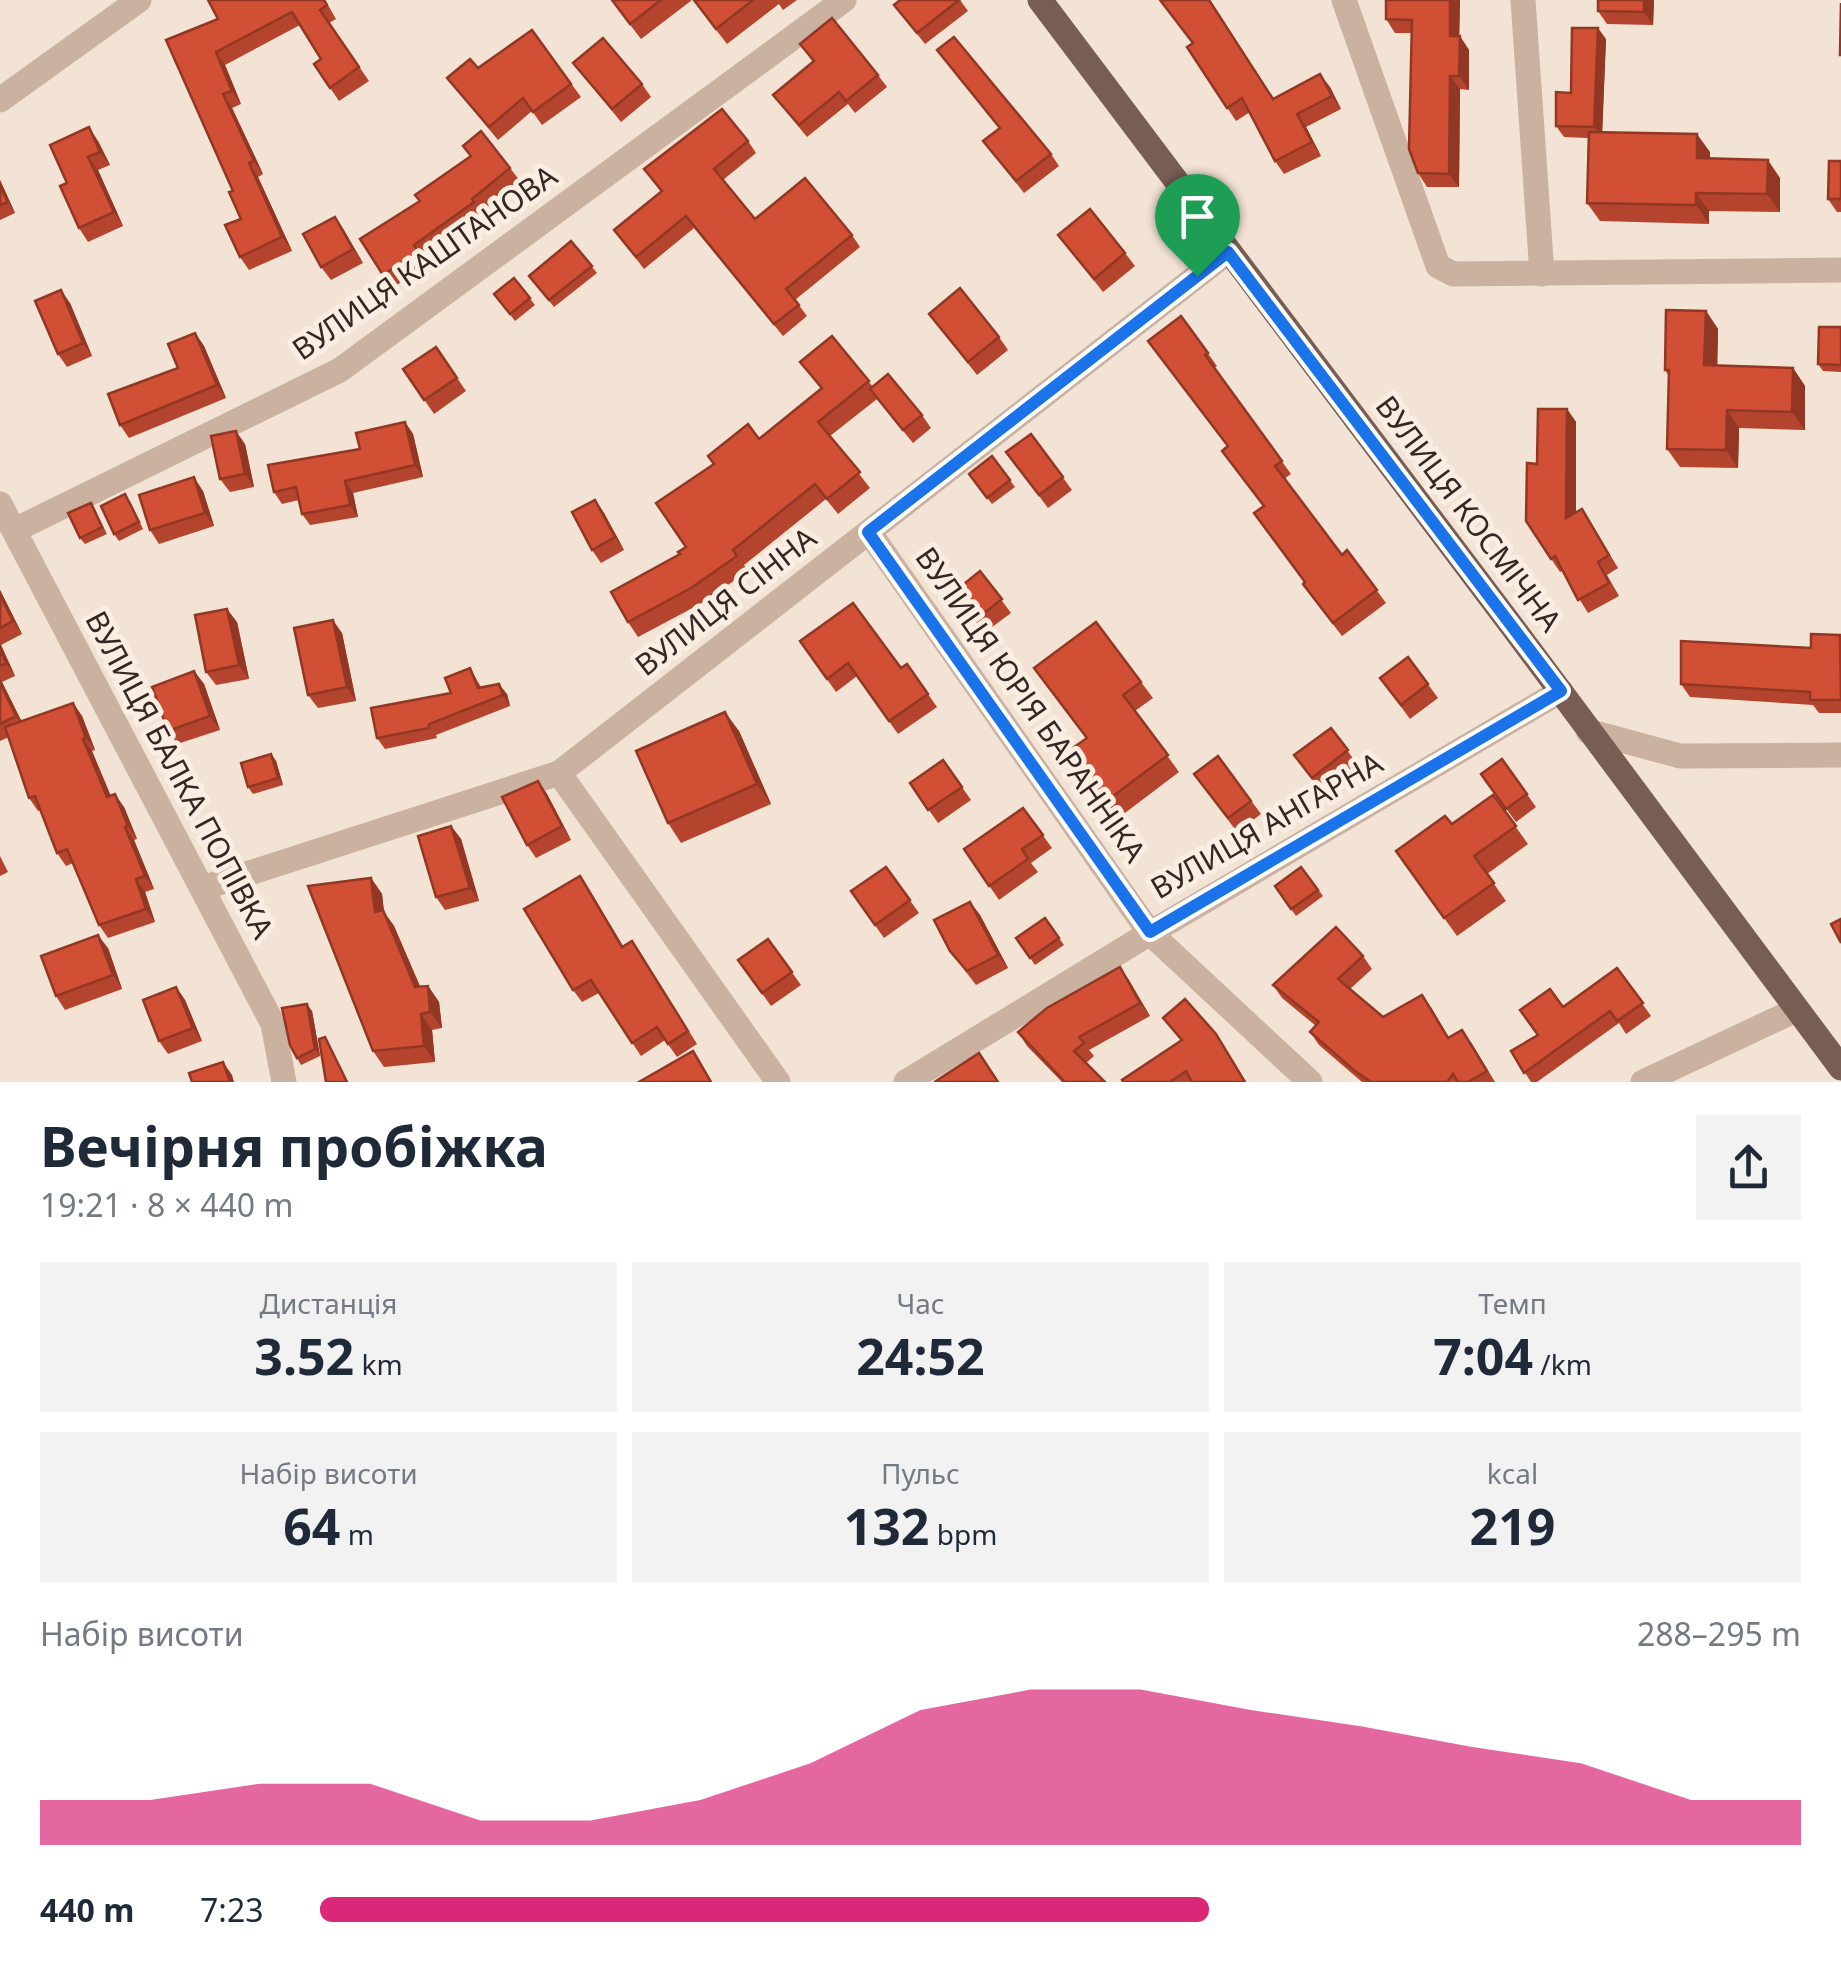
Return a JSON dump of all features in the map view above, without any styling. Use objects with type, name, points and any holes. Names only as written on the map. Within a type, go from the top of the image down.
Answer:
[{"type":"main road","name":"ВУЛИЦЯ КОСМІЧНА","points":[[1040,0],[1841,1068]]},
{"type":"street","points":[[0,100],[138,0]]},
{"type":"street","name":"ВУЛИЦЯ КАШТАНОВА","points":[[14,530],[340,370],[844,0]]},
{"type":"street","points":[[1344,0],[1438,266],[1452,274],[1841,270]]},
{"type":"street","points":[[1523,0],[1542,274]]},
{"type":"street","name":"ВУЛИЦЯ СІННА","points":[[203,888],[558,773],[1228,252]]},
{"type":"street","name":"ВУЛИЦЯ БАЛКА ПОПІВКА","points":[[0,504],[273,1024],[284,1082]]},
{"type":"street","name":"ВУЛИЦЯ ЮРІЯ БАРАННІКА","points":[[868,532],[1150,932],[1310,1082]]},
{"type":"street","name":"ВУЛИЦЯ АНГАРНА","points":[[906,1082],[1150,932],[1561,691]]},
{"type":"street","points":[[1588,731],[1680,756],[1841,755]]},
{"type":"street","points":[[558,773],[778,1082]]},
{"type":"street","points":[[1642,1082],[1796,1010]]},
{"type":"building","points":[[208,0],[324,0],[327,5],[320,10],[359,67],[330,88],[314,64],[321,59],[292,12],[216,52],[232,91],[223,94],[254,161],[249,163],[282,237],[240,257],[225,225],[241,219],[229,192],[233,191],[166,40],[218,19]]},
{"type":"building","points":[[612,0],[661,0],[630,24]]},
{"type":"building","points":[[694,0],[753,0],[716,29]]},
{"type":"building","points":[[900,0],[959,0],[917,33],[894,5]]},
{"type":"building","points":[[1160,0],[1209,0],[1273,99],[1320,74],[1332,96],[1297,114],[1312,142],[1275,161],[1242,98],[1227,108],[1187,47],[1193,43]]},
{"type":"building","points":[[1386,0],[1450,0],[1450,36],[1460,36],[1459,76],[1450,76],[1449,174],[1418,173],[1409,149],[1412,20],[1386,19]]},
{"type":"building","points":[[1598,0],[1644,0],[1644,12],[1598,11]]},
{"type":"building","points":[[832,18],[878,75],[846,101],[839,92],[799,125],[773,95],[814,61],[800,44]]},
{"type":"building","points":[[1572,28],[1598,28],[1594,127],[1556,126],[1556,92],[1571,93]]},
{"type":"building","points":[[532,30],[571,84],[533,112],[523,98],[489,127],[447,78],[470,59],[478,68]]},
{"type":"building","points":[[954,37],[1051,154],[1016,181],[983,141],[1000,128],[937,50]]},
{"type":"building","points":[[603,38],[642,84],[612,109],[573,63]]},
{"type":"building","points":[[722,109],[748,141],[714,169],[755,219],[805,178],[852,235],[786,289],[799,305],[774,324],[686,216],[636,257],[614,230],[662,191],[644,169]]},
{"type":"building","points":[[89,127],[100,152],[88,157],[114,212],[79,228],[60,186],[67,183],[50,145]]},
{"type":"building","points":[[481,131],[510,168],[472,199],[474,202],[414,245],[418,252],[383,275],[360,239],[420,201],[415,195],[471,156],[463,146]]},
{"type":"building","points":[[1589,132],[1697,134],[1697,158],[1768,160],[1767,194],[1696,193],[1696,205],[1587,203]]},
{"type":"building","points":[[1829,161],[1841,161],[1841,199],[1828,199]]},
{"type":"building","points":[[0,186],[8,202],[0,205]]},
{"type":"building","points":[[1090,209],[1125,253],[1094,279],[1058,235]]},
{"type":"building","points":[[335,217],[353,249],[321,267],[303,234]]},
{"type":"building","points":[[571,241],[592,266],[549,300],[529,276]]},
{"type":"building","points":[[514,278],[530,298],[510,314],[494,294]]},
{"type":"building","points":[[960,288],[999,337],[968,362],[929,314]]},
{"type":"building","points":[[61,290],[83,343],[58,354],[35,301]]},
{"type":"building","points":[[1666,310],[1706,311],[1704,365],[1793,368],[1792,412],[1727,410],[1726,450],[1667,449]]},
{"type":"building","points":[[1181,316],[1282,461],[1275,466],[1342,555],[1347,550],[1377,590],[1333,623],[1254,513],[1264,506],[1222,451],[1228,446],[1148,341]]},
{"type":"building","points":[[1819,327],[1841,327],[1841,365],[1818,364]]},
{"type":"building","points":[[195,333],[217,385],[120,425],[108,394],[178,368],[168,344]]},
{"type":"building","points":[[832,336],[869,381],[818,422],[860,472],[827,499],[815,484],[733,550],[737,556],[691,588],[628,622],[611,592],[686,547],[656,503],[714,464],[708,456],[748,424],[759,439],[822,388],[800,362]]},
{"type":"building","points":[[436,347],[457,378],[424,400],[403,369]]},
{"type":"building","points":[[888,374],[922,415],[903,430],[870,389]]},
{"type":"building","points":[[1538,409],[1567,409],[1566,518],[1582,509],[1609,555],[1598,562],[1609,583],[1578,600],[1555,556],[1551,559],[1526,521],[1527,463],[1537,464]]},
{"type":"building","points":[[405,422],[415,465],[345,481],[350,505],[302,514],[296,487],[274,492],[268,465],[360,449],[356,433]]},
{"type":"building","points":[[236,431],[245,474],[220,479],[211,436]]},
{"type":"building","points":[[1031,434],[1063,477],[1039,495],[1006,452]]},
{"type":"building","points":[[992,456],[1010,480],[987,498],[969,474]]},
{"type":"building","points":[[194,477],[205,513],[150,530],[139,495]]},
{"type":"building","points":[[125,494],[139,522],[114,534],[101,506]]},
{"type":"building","points":[[595,500],[615,537],[592,550],[572,512]]},
{"type":"building","points":[[91,503],[102,527],[80,538],[68,513]]},
{"type":"building","points":[[980,571],[1002,599],[975,620],[954,592]]},
{"type":"building","points":[[0,595],[13,621],[0,628]]},
{"type":"building","points":[[853,603],[901,668],[907,664],[928,694],[889,721],[848,663],[827,679],[800,641]]},
{"type":"building","points":[[227,609],[239,665],[206,672],[195,615]]},
{"type":"building","points":[[333,620],[347,687],[308,695],[294,628]]},
{"type":"building","points":[[1096,622],[1141,682],[1123,695],[1168,755],[1105,802],[1067,752],[1087,738],[1034,668]]},
{"type":"building","points":[[1811,634],[1840,635],[1841,700],[1810,700],[1810,692],[1681,684],[1681,641],[1811,648]]},
{"type":"building","points":[[1408,657],[1428,684],[1401,705],[1380,678]]},
{"type":"building","points":[[470,668],[478,688],[499,684],[503,695],[429,724],[429,728],[377,738],[371,708],[451,693],[445,678]]},
{"type":"building","points":[[194,671],[210,716],[168,731],[152,687]]},
{"type":"building","points":[[0,683],[16,716],[0,724]]},
{"type":"building","points":[[73,703],[107,797],[115,794],[145,876],[136,879],[146,909],[99,925],[67,849],[57,853],[35,796],[29,798],[5,727]]},
{"type":"building","points":[[725,712],[757,784],[668,823],[636,751]]},
{"type":"building","points":[[1331,728],[1348,750],[1312,778],[1294,755]]},
{"type":"building","points":[[271,754],[278,778],[248,787],[241,763]]},
{"type":"building","points":[[1218,756],[1251,801],[1228,818],[1194,774]]},
{"type":"building","points":[[1502,759],[1527,794],[1506,809],[1481,774]]},
{"type":"building","points":[[943,760],[962,787],[928,810],[910,783]]},
{"type":"building","points":[[538,781],[562,826],[527,845],[502,797]]},
{"type":"building","points":[[1493,795],[1516,826],[1474,856],[1494,883],[1444,918],[1396,851],[1445,816],[1452,824]]},
{"type":"building","points":[[1023,808],[1043,835],[1022,849],[1028,859],[989,886],[964,849]]},
{"type":"building","points":[[451,826],[470,888],[436,897],[418,836]]},
{"type":"building","points":[[886,867],[910,900],[875,925],[851,891]]},
{"type":"building","points":[[1301,867],[1318,890],[1291,909],[1275,886]]},
{"type":"building","points":[[580,876],[622,947],[632,941],[688,1031],[668,1044],[657,1027],[632,1043],[591,980],[573,990],[524,909]]},
{"type":"building","points":[[371,878],[375,912],[383,910],[415,987],[428,986],[430,1012],[421,1014],[424,1046],[373,1051],[308,886]]},
{"type":"building","points":[[970,902],[998,955],[967,971],[950,951],[934,920]]},
{"type":"building","points":[[1045,918],[1059,938],[1030,958],[1016,938]]},
{"type":"building","points":[[1841,919],[1841,943],[1831,924]]},
{"type":"building","points":[[1336,927],[1363,956],[1338,979],[1383,1017],[1422,995],[1448,1038],[1462,1030],[1487,1071],[1468,1082],[1458,1082],[1453,1074],[1447,1082],[1371,1082],[1310,1032],[1319,1022],[1273,985]]},
{"type":"building","points":[[98,935],[113,975],[56,996],[41,956]]},
{"type":"building","points":[[768,939],[792,972],[762,993],[738,960]]},
{"type":"building","points":[[1120,967],[1140,1003],[1079,1037],[1084,1043],[1074,1051],[1105,1082],[1065,1082],[1018,1032],[1047,1008]]},
{"type":"building","points":[[1617,968],[1643,1003],[1617,1021],[1610,1011],[1524,1073],[1511,1051],[1538,1035],[1520,1010],[1550,989],[1563,1007]]},
{"type":"building","points":[[176,987],[193,1028],[159,1041],[143,1000]]},
{"type":"building","points":[[1185,999],[1216,1034],[1245,1082],[1192,1082],[1186,1071],[1170,1082],[1123,1082],[1182,1040],[1163,1018]]},
{"type":"building","points":[[307,1004],[315,1049],[297,1058],[282,1008]]},
{"type":"building","points":[[325,1037],[347,1082],[326,1082],[319,1039]]},
{"type":"building","points":[[693,1051],[711,1082],[639,1082]]},
{"type":"building","points":[[979,1053],[998,1082],[935,1082],[936,1081]]},
{"type":"building","points":[[223,1062],[230,1082],[192,1082],[189,1073]]},
{"type":"route","points":[[1228,252],[1561,691],[1150,932],[868,532],[1197,276],[1228,252]]}]
